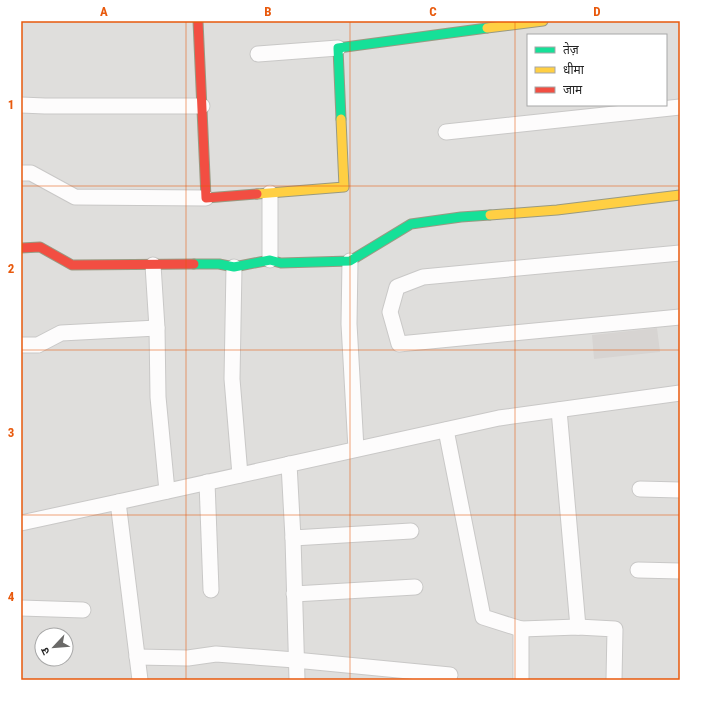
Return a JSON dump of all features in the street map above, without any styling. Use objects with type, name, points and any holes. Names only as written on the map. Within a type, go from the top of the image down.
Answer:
[{"type":"street","points":[[198,21],[206,198]]},
{"type":"street","points":[[258,54],[338,48],[543,21]]},
{"type":"street","points":[[21,173],[31,173],[75,197],[206,198],[344,187],[338,48]]},
{"type":"street","points":[[21,105],[202,106]]},
{"type":"street","points":[[446,132],[680,107]]},
{"type":"street","points":[[270,193],[270,260]]},
{"type":"street","points":[[21,248],[40,247],[72,265],[219,264],[234,267],[270,260],[281,263],[350,261],[411,224],[461,217],[557,210],[680,195]]},
{"type":"street","points":[[680,253],[423,278],[397,287],[390,312],[399,344],[680,317]]},
{"type":"street","points":[[350,261],[349,324],[356,449]]},
{"type":"street","points":[[153,265],[157,328],[158,397],[167,491]]},
{"type":"street","points":[[234,267],[232,379],[240,475]]},
{"type":"street","points":[[21,345],[38,345],[61,333],[157,328]]},
{"type":"street","points":[[21,523],[499,418],[680,393]]},
{"type":"street","points":[[559,410],[578,627]]},
{"type":"street","points":[[446,430],[483,617],[521,628],[578,627],[616,629],[614,680]]},
{"type":"street","points":[[289,464],[293,538],[295,660],[297,680]]},
{"type":"street","points":[[207,482],[211,590]]},
{"type":"street","points":[[640,489],[680,490]]},
{"type":"street","points":[[118,502],[140,680]]},
{"type":"street","points":[[293,538],[411,530]]},
{"type":"street","points":[[638,570],[680,572]]},
{"type":"street","points":[[294,594],[415,587]]},
{"type":"street","points":[[21,608],[83,610]]},
{"type":"street","points":[[521,628],[521,680]]},
{"type":"street","points":[[137,657],[188,658],[216,654],[450,675]]},
{"type":"shaded area","points":[[21,21],[680,21],[680,680],[21,680]]},
{"type":"building","points":[[657,328],[660,352],[594,359],[592,335]]},
{"type":"traffic: fast","points":[[341,119],[338,48],[487,28]]},
{"type":"traffic: fast","points":[[194,264],[219,264],[234,267],[270,260],[281,263],[350,261],[411,224],[461,217],[490,215]]},
{"type":"traffic: slow","points":[[487,28],[543,21]]},
{"type":"traffic: slow","points":[[257,194],[344,187],[341,119]]},
{"type":"traffic: slow","points":[[490,215],[557,210],[680,195]]},
{"type":"traffic: jam","points":[[198,21],[206,198],[257,194]]},
{"type":"traffic: jam","points":[[21,248],[40,247],[72,265],[194,264]]}]
